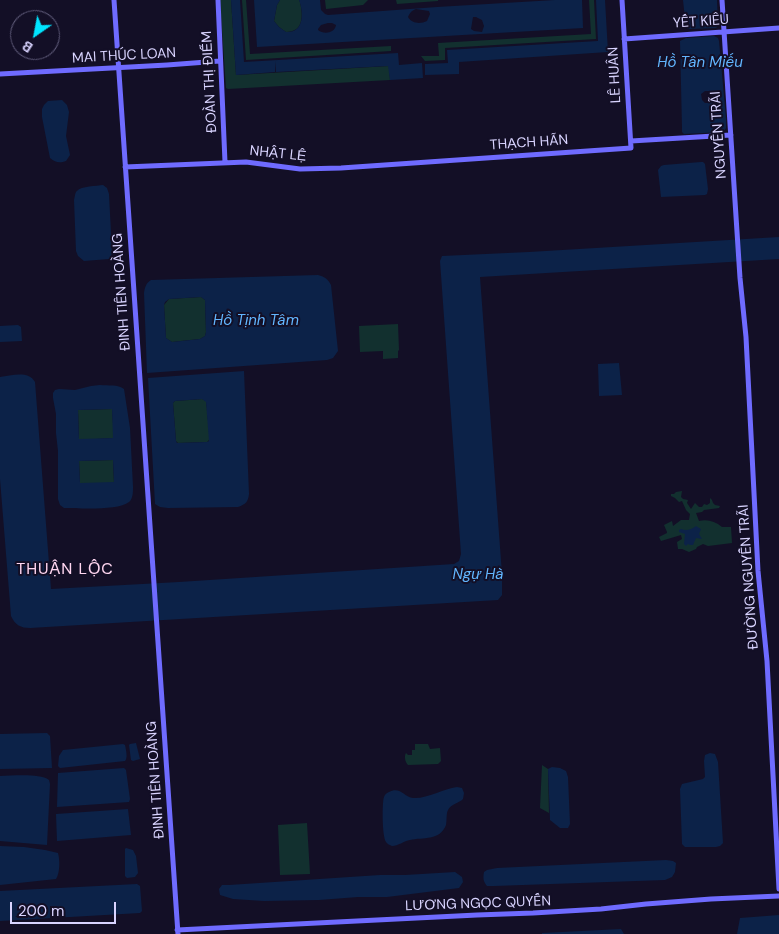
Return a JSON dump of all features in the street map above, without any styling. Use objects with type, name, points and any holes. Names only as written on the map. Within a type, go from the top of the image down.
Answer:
[{"type":"street","name":"ĐINH TIÊN HOÀNG","points":[[114,0],[178,932]]},
{"type":"street","name":"ĐOÀN THỊ ĐIỂM","points":[[218,0],[225,162]]},
{"type":"street","name":"LÊ HUÂN","points":[[622,0],[631,148]]},
{"type":"street","name":"NGUYỄN TRÃI","points":[[722,0],[739,264]]},
{"type":"street","name":"YẾT KIÊU","points":[[624,39],[779,28]]},
{"type":"street","name":"MAI THÚC LOAN","points":[[0,74],[220,61]]},
{"type":"street","points":[[631,141],[731,134]]},
{"type":"street","name":"THẠCH HÃN","points":[[429,162],[631,148]]},
{"type":"street","name":"NHẬT LỆ","points":[[125,167],[246,162],[300,169],[429,162]]},
{"type":"street","name":"ĐƯỜNG NGUYỄN TRÃI","points":[[739,264],[747,351],[759,576],[767,661],[779,889]]},
{"type":"street","name":"LƯƠNG NGỌC QUYẾN","points":[[178,932],[562,912],[712,899],[779,896]]},
{"type":"green space","points":[[220,0],[231,0],[236,75],[389,66],[390,80],[228,89],[226,88]]},
{"type":"green space","points":[[242,0],[246,0],[250,54],[391,46],[391,51],[246,60]]},
{"type":"green space","points":[[280,0],[299,0],[300,2],[301,22],[292,31],[286,32],[274,21],[277,5]]},
{"type":"green space","points":[[325,0],[368,0],[363,5],[326,9]]},
{"type":"green space","points":[[396,0],[438,0],[438,1],[397,4]]},
{"type":"green space","points":[[589,0],[594,0],[596,39],[445,48],[445,60],[425,61],[421,56],[439,56],[438,43],[591,34]]},
{"type":"green space","points":[[201,297],[205,300],[205,336],[200,339],[172,342],[166,338],[164,305],[169,299]]},
{"type":"green space","points":[[398,324],[398,358],[383,359],[383,351],[360,352],[359,326]]},
{"type":"green space","points":[[202,399],[206,401],[210,439],[207,442],[178,443],[176,441],[173,403],[175,401]]},
{"type":"green space","points":[[112,409],[114,438],[79,440],[78,410]]},
{"type":"green space","points":[[113,460],[114,483],[80,483],[79,461]]},
{"type":"green space","points":[[682,491],[681,497],[688,500],[687,503],[691,509],[695,503],[699,507],[702,507],[704,504],[707,505],[710,503],[710,498],[715,505],[720,506],[719,508],[696,513],[699,521],[708,520],[722,527],[731,527],[732,543],[708,546],[703,544],[689,552],[678,549],[677,542],[682,539],[681,535],[661,541],[659,537],[667,533],[664,525],[672,521],[673,526],[681,520],[689,520],[690,514],[682,501],[679,502],[671,496],[671,494]]},
{"type":"green space","points":[[415,744],[428,744],[430,749],[440,748],[441,761],[438,764],[408,765],[405,754],[412,755],[412,750],[415,750]]},
{"type":"green space","points":[[542,765],[548,769],[549,813],[540,808]]},
{"type":"green space","points":[[307,823],[310,874],[280,875],[278,825]]},
{"type":"water","points":[[231,0],[240,0],[244,62],[398,53],[399,65],[422,63],[423,78],[390,80],[388,66],[276,72],[275,61],[275,72],[236,75]]},
{"type":"water","points":[[254,0],[280,0],[277,5],[274,21],[286,32],[292,31],[299,26],[302,11],[299,0],[320,0],[321,10],[328,15],[437,7],[555,0],[582,0],[583,28],[257,47]],"holes":[[[416,9],[429,11],[430,14],[427,21],[417,23],[408,17]],[[473,17],[482,20],[484,26],[482,32],[471,29]],[[328,23],[336,25],[334,30],[326,33],[318,30],[321,25]]]},
{"type":"water","points":[[596,0],[605,0],[608,52],[459,62],[459,74],[425,75],[425,64],[448,63],[447,50],[598,41]]},
{"type":"water","points":[[683,0],[717,0],[718,26],[716,28],[686,28]]},
{"type":"water","name":"Hồ Tân Miếu","points":[[714,36],[718,38],[726,118],[726,128],[723,132],[684,134],[682,132],[680,41],[686,38]],"holes":[[[709,91],[712,95],[712,100],[709,103],[705,103],[702,100],[701,94]]]},
{"type":"water","points":[[62,100],[67,105],[69,112],[66,136],[70,155],[66,161],[60,162],[50,158],[42,109],[48,101]]},
{"type":"water","points":[[703,162],[705,164],[707,194],[661,197],[658,170],[661,166]]},
{"type":"water","points":[[103,185],[107,188],[109,194],[111,257],[109,259],[84,261],[78,256],[76,251],[75,193],[82,188]]},
{"type":"water","name":"Ngự Hà","points":[[779,237],[779,259],[480,277],[502,574],[502,595],[498,600],[30,628],[14,622],[11,616],[0,479],[0,377],[24,375],[32,378],[35,382],[51,589],[454,564],[459,561],[461,554],[440,261],[442,256]]},
{"type":"water","name":"Hồ Tịnh Tâm","points":[[318,275],[324,277],[331,285],[338,351],[333,358],[327,360],[147,373],[144,293],[146,285],[151,280]],"holes":[[[201,297],[205,300],[205,336],[200,339],[172,342],[166,338],[165,302],[169,299]]]},
{"type":"water","points":[[18,325],[21,327],[22,341],[0,342],[0,326]]},
{"type":"water","points":[[619,363],[622,395],[599,396],[598,364]]},
{"type":"water","points":[[244,371],[249,494],[245,504],[238,507],[168,508],[155,504],[148,378]],"holes":[[[202,399],[206,402],[209,441],[177,443],[173,403],[175,401]]]},
{"type":"water","points":[[91,386],[119,386],[124,389],[130,428],[133,495],[129,502],[116,507],[64,508],[60,505],[58,499],[58,451],[53,393],[59,389],[75,390]],"holes":[[[112,409],[113,438],[79,439],[78,410]],[[113,460],[114,482],[80,483],[79,461]]]},
{"type":"water","points":[[696,526],[701,529],[699,534],[702,539],[696,538],[693,545],[688,544],[686,546],[684,544],[685,534],[679,532],[679,530],[688,530]]},
{"type":"water","points":[[47,733],[50,736],[52,768],[0,769],[0,734]]},
{"type":"water","points":[[136,743],[140,759],[133,761],[131,760],[129,745]]},
{"type":"water","points":[[125,745],[125,761],[60,768],[58,766],[59,756],[63,750]]},
{"type":"water","points":[[715,754],[718,762],[723,843],[716,847],[685,847],[682,844],[680,789],[682,784],[705,777],[705,755]]},
{"type":"water","points":[[552,767],[566,771],[568,777],[570,824],[568,828],[560,828],[550,820],[548,769]]},
{"type":"water","points":[[124,768],[126,770],[129,802],[57,807],[58,773]]},
{"type":"water","points":[[0,776],[39,776],[49,780],[47,845],[0,841]]},
{"type":"water","points":[[457,787],[462,788],[464,793],[463,799],[449,808],[446,825],[440,834],[394,846],[386,843],[383,800],[386,794],[396,790],[410,797],[418,798]]},
{"type":"water","points":[[128,809],[131,835],[57,841],[56,814]]},
{"type":"water","points":[[0,846],[24,847],[58,853],[59,866],[56,879],[0,885]]},
{"type":"water","points":[[126,848],[133,850],[136,856],[138,873],[135,877],[127,878],[125,876]]},
{"type":"water","points":[[666,860],[676,863],[675,872],[672,877],[665,880],[487,886],[483,878],[484,872],[497,868]]},
{"type":"water","points":[[455,872],[462,877],[463,882],[459,888],[387,897],[264,901],[233,899],[220,895],[219,889],[222,885]]},
{"type":"water","points":[[137,884],[140,886],[142,911],[140,913],[0,921],[0,891]]},
{"type":"water","points":[[779,915],[779,934],[737,934],[740,918]]},
{"type":"water","points":[[621,929],[624,934],[542,934],[542,933]]},
{"type":"district","name":"THUẬN LỘC","points":[[65,570]]}]
